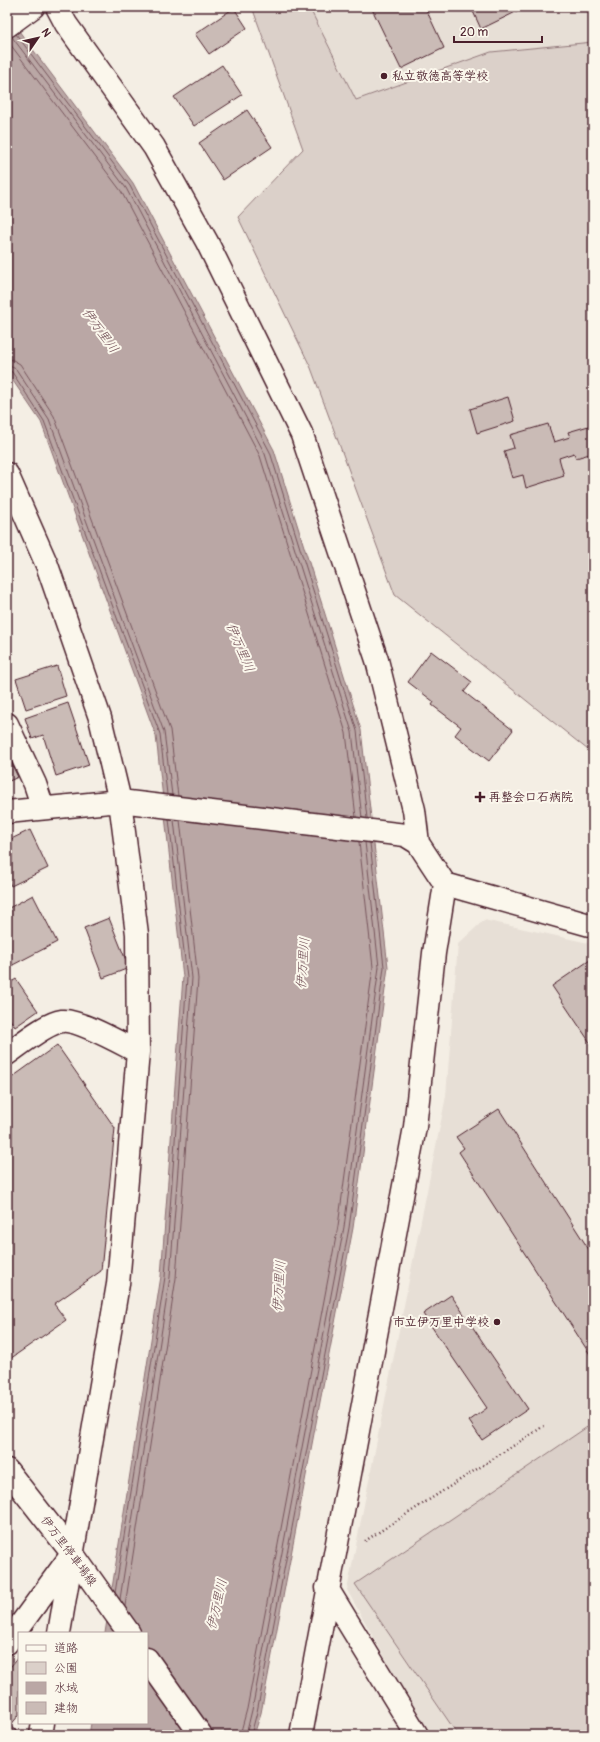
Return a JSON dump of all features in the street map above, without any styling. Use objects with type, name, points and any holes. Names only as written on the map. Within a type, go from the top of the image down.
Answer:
[{"type":"street","points":[[7,26],[33,7]]},
{"type":"street","points":[[57,7],[66,24],[154,147],[207,242],[302,435],[378,660],[414,810],[412,839],[445,884],[593,926]]},
{"type":"street","points":[[7,474],[47,565],[129,802],[138,934],[138,1052],[118,1284],[77,1559],[58,1632]]},
{"type":"street","points":[[7,724],[35,784],[43,808]]},
{"type":"street","points":[[7,812],[129,802],[412,839]]},
{"type":"street","points":[[301,1735],[327,1588],[415,1127],[434,953],[445,884]]},
{"type":"street","points":[[7,1054],[48,1027],[61,1021],[74,1022],[138,1052]]},
{"type":"street","name":"伊万里停車場線","points":[[7,1470],[77,1559],[128,1632]]},
{"type":"street","points":[[7,1643],[77,1559]]},
{"type":"street","points":[[327,1588],[417,1735]]},
{"type":"street","points":[[148,1660],[201,1735]]},
{"type":"street","points":[[41,1735],[43,1724]]},
{"type":"path","points":[[335,1550],[356,1547],[544,1426]]},
{"type":"shaded area","name":"私立敬徳高等学校","points":[[309,7],[593,7],[593,42],[491,52],[356,100]]},
{"type":"shaded area","name":"市立伊万里中学校","points":[[484,920],[593,944],[593,1735],[428,1735],[347,1590],[446,1096],[458,944]]},
{"type":"green space","points":[[252,7],[309,7],[356,100],[491,52],[593,42],[593,750],[588,750],[395,595],[311,368],[238,217],[303,149]]},
{"type":"green space","points":[[593,1423],[593,1735],[458,1735],[355,1584]]},
{"type":"water","name":"伊万里川","points":[[7,15],[133,183],[274,450],[361,730],[388,967],[353,1228],[261,1713],[254,1735],[89,1735],[91,1724],[148,1724],[148,1632],[105,1632],[161,1276],[183,977],[156,736],[41,422],[7,372]]},
{"type":"building","points":[[371,7],[425,7],[444,48],[401,69]]},
{"type":"building","points":[[471,7],[526,7],[481,29]]},
{"type":"building","points":[[234,8],[247,28],[209,54],[195,34]]},
{"type":"building","points":[[222,65],[242,95],[194,126],[174,97]]},
{"type":"building","points":[[247,110],[272,147],[223,180],[199,143]]},
{"type":"building","points":[[508,397],[515,421],[477,433],[470,409]]},
{"type":"building","points":[[548,424],[554,442],[570,437],[568,432],[592,425],[593,453],[576,458],[574,453],[559,458],[564,476],[526,488],[523,475],[512,478],[504,451],[514,448],[510,435]]},
{"type":"building","points":[[431,651],[472,682],[464,692],[513,730],[489,761],[455,735],[461,727],[432,705],[434,702],[408,682]]},
{"type":"building","points":[[57,666],[66,696],[26,709],[16,679]]},
{"type":"building","points":[[68,703],[89,765],[56,776],[43,735],[32,739],[25,718]]},
{"type":"building","points":[[7,755],[18,777],[7,782]]},
{"type":"building","points":[[30,830],[48,868],[11,886],[7,877],[7,841]]},
{"type":"building","points":[[33,895],[57,942],[7,968],[7,909]]},
{"type":"building","points":[[109,918],[129,968],[103,978],[84,928]]},
{"type":"building","points":[[590,960],[593,965],[593,1047],[552,986]]},
{"type":"building","points":[[16,979],[38,1011],[15,1027],[7,1015],[7,985]]},
{"type":"building","points":[[57,1045],[115,1128],[101,1271],[54,1304],[66,1320],[7,1361],[7,1081]]},
{"type":"building","points":[[499,1109],[593,1256],[593,1359],[459,1152],[464,1148],[456,1137]]},
{"type":"building","points":[[451,1295],[528,1409],[482,1440],[469,1421],[487,1408],[423,1314]]},
{"type":"building","points":[[18,1657],[18,1716],[10,1726],[21,1735],[7,1735],[7,1671]]},
{"type":"place","name":"私立敬徳高等学校","points":[[384,76]]},
{"type":"place","name":"再整会口石病院","points":[[480,797]]},
{"type":"place","name":"市立伊万里中学校","points":[[497,1322]]}]
